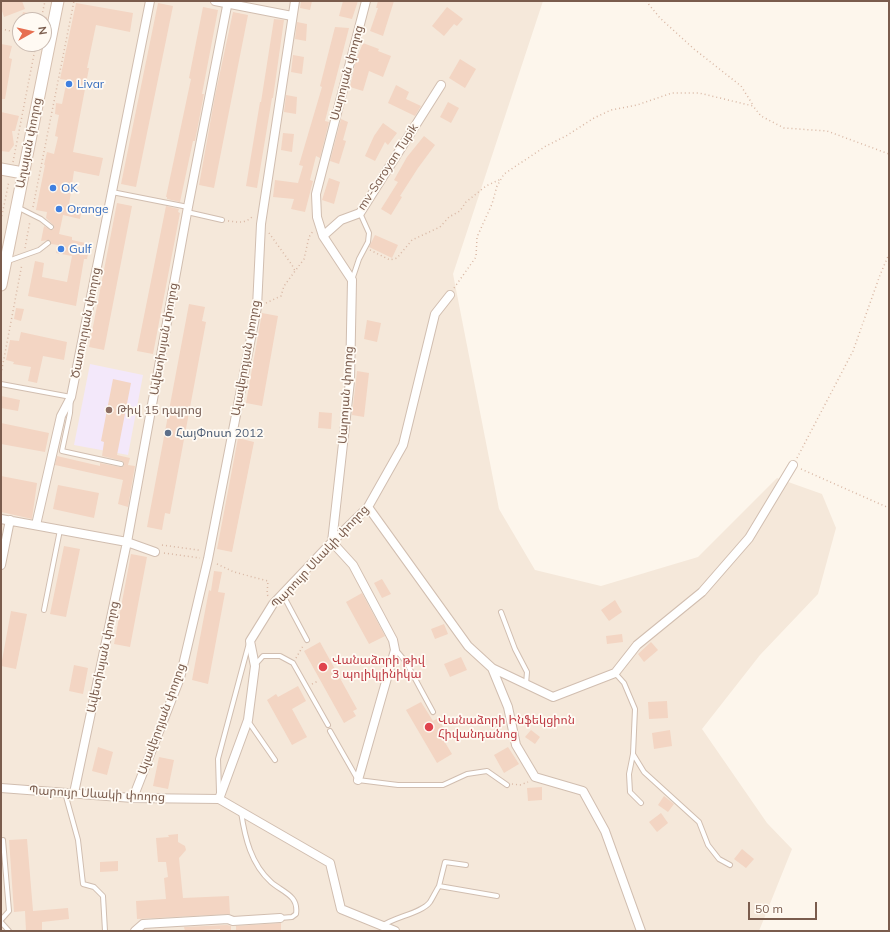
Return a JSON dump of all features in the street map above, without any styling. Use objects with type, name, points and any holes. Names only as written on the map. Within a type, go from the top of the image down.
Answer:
[{"type":"main road","name":"Աղայան փողոց","points":[[1,285],[5,255],[17,206],[58,1]]},
{"type":"main road","points":[[6,170],[23,173]]},
{"type":"street","name":"Ծատուրյան փողոց","points":[[36,525],[61,416],[71,397],[150,1]]},
{"type":"street","points":[[214,1],[228,2],[292,16]]},
{"type":"street","name":"Ալավերդյան փողոց","points":[[133,798],[180,678],[208,560],[256,307],[261,224],[295,1]]},
{"type":"street","name":"Սարոյան փողոց","points":[[332,542],[350,381],[352,280],[323,236],[317,217],[316,194],[366,1]]},
{"type":"street","name":"Ավետիսյան փողոց","points":[[74,793],[128,542],[188,209],[228,2]]},
{"type":"street","name":"mv-Saroyan Tupik","points":[[323,236],[341,220],[360,212],[441,85]]},
{"type":"street","name":"Պարույր Սևակի փողոց","points":[[250,641],[273,604],[332,542],[368,507],[404,445],[435,314],[450,295]]},
{"type":"street","points":[[368,507],[468,646],[492,668],[553,697],[615,673],[637,645],[702,592],[749,538],[793,466]]},
{"type":"street","points":[[1,518],[156,548]]},
{"type":"street","points":[[1,565],[10,520]]},
{"type":"street","points":[[332,542],[353,565],[393,640],[396,650],[358,780]]},
{"type":"street","points":[[250,641],[255,666],[248,720],[219,799],[330,862],[341,909],[395,931]]},
{"type":"street","points":[[492,668],[508,707],[516,745],[535,777],[583,791],[605,831],[641,931]]},
{"type":"street","name":"Պարույր Սևակի փողոց","points":[[1,788],[133,798],[219,799]]},
{"type":"street","points":[[135,931],[143,924],[228,919],[233,921],[280,918]]},
{"type":"lane","points":[[112,192],[188,209],[224,220]]},
{"type":"lane","points":[[17,206],[51,227]]},
{"type":"lane","points":[[352,280],[359,259],[368,242],[369,233],[360,212]]},
{"type":"lane","points":[[5,255],[23,257],[39,250],[48,243]]},
{"type":"lane","points":[[1,384],[71,397],[70,413],[62,451],[121,464]]},
{"type":"lane","points":[[44,610],[60,530]]},
{"type":"lane","points":[[283,595],[307,640]]},
{"type":"lane","points":[[501,612],[515,649],[528,672],[526,684]]},
{"type":"lane","points":[[219,799],[218,759],[250,641]]},
{"type":"lane","points":[[396,650],[406,662],[433,712]]},
{"type":"lane","points":[[255,666],[263,656],[280,656],[293,663],[328,725]]},
{"type":"lane","points":[[615,673],[624,683],[635,709],[633,754],[629,774],[630,792],[641,803]]},
{"type":"lane","points":[[248,720],[275,760]]},
{"type":"lane","points":[[330,730],[358,780],[398,785],[443,785],[467,774],[487,771],[507,785]]},
{"type":"lane","points":[[633,754],[644,772],[699,822],[708,845],[719,858],[730,865]]},
{"type":"lane","points":[[65,792],[78,840],[83,884],[94,887],[103,896],[105,931]]},
{"type":"lane","points":[[241,812],[247,846],[253,858],[271,882],[295,900],[298,907],[296,914],[292,917],[280,918]]},
{"type":"lane","points":[[3,840],[9,911],[1,922],[9,931]]},
{"type":"lane","points":[[381,926],[389,921],[415,912],[429,904],[439,886],[445,862],[466,864]]},
{"type":"lane","points":[[439,886],[497,896]]},
{"type":"path","points":[[43,12],[45,1]]},
{"type":"path","points":[[1,374],[31,214],[74,1]]},
{"type":"path","points":[[646,1],[660,18],[694,49],[741,86],[761,116],[784,128],[827,131],[889,154]]},
{"type":"path","points":[[1,29],[12,31]]},
{"type":"path","points":[[1,220],[6,170],[34,52]]},
{"type":"path","points":[[450,295],[476,257],[477,237],[492,204],[497,186],[504,174],[546,146],[566,136],[594,118],[611,110],[637,105],[672,93],[699,93],[753,106]]},
{"type":"path","points":[[369,250],[390,260],[397,258],[412,240],[440,227],[448,217],[460,211],[466,202],[486,186],[501,179]]},
{"type":"path","points":[[224,220],[242,223],[254,216]]},
{"type":"path","points":[[256,307],[281,296],[284,286],[304,259],[309,237],[316,227],[320,227]]},
{"type":"path","points":[[271,236],[295,271]]},
{"type":"path","points":[[889,254],[853,351],[793,466],[889,508]]},
{"type":"path","points":[[156,548],[198,550]]},
{"type":"path","points":[[156,548],[197,558]]},
{"type":"path","points":[[208,560],[234,572],[268,580],[267,594],[273,604]]},
{"type":"path","points":[[293,663],[307,640]]},
{"type":"path","points":[[312,684],[318,681]]},
{"type":"path","points":[[512,784],[520,785],[528,782]]},
{"type":"shaded area","points":[[1,1],[543,1],[453,274],[499,509],[535,570],[601,586],[698,557],[777,478],[822,494],[836,528],[818,594],[760,655],[702,729],[767,823],[792,849],[759,931],[1,931]]},
{"type":"shaded area","name":"Թիվ 15 դպրոց","points":[[90,364],[143,375],[128,455],[74,445]]},
{"type":"building","points":[[1,1],[22,1],[25,9],[12,12],[12,14],[4,17],[1,8]]},
{"type":"building","points":[[301,1],[312,1],[310,10],[300,8]]},
{"type":"building","points":[[343,1],[358,1],[352,19],[339,16]]},
{"type":"building","points":[[378,1],[394,1],[383,36],[370,31],[378,8],[376,8]]},
{"type":"building","points":[[76,3],[133,13],[130,32],[96,25],[87,68],[89,68],[73,152],[103,158],[99,176],[74,171],[69,205],[82,208],[80,219],[63,215],[59,234],[72,237],[72,240],[90,244],[87,259],[84,259],[76,306],[28,296],[35,261],[44,263],[42,277],[67,282],[72,256],[56,253],[58,245],[51,244],[50,240],[41,241],[44,226],[51,230],[54,229],[54,226],[46,218],[47,212],[36,210],[47,152],[54,154],[58,137],[55,136],[59,115],[55,114],[56,103],[62,104],[67,80],[60,79]]},
{"type":"building","points":[[158,3],[173,6],[136,187],[121,184]]},
{"type":"building","points":[[203,7],[218,10],[202,94],[204,94],[195,141],[193,141],[180,202],[167,199],[166,197],[191,79],[189,78]]},
{"type":"building","points":[[447,7],[463,19],[457,26],[454,24],[444,36],[432,26]]},
{"type":"building","points":[[233,12],[248,15],[214,188],[199,185],[215,96]]},
{"type":"building","points":[[274,19],[284,20],[273,98],[257,188],[246,186]]},
{"type":"building","points":[[297,22],[307,24],[306,41],[295,39]]},
{"type":"building","points":[[335,27],[349,28],[325,121],[329,122],[320,158],[316,156],[310,180],[313,181],[305,212],[291,209],[294,199],[273,197],[275,180],[298,183],[303,166],[299,165],[322,87],[320,86]]},
{"type":"building","points":[[363,43],[379,49],[378,51],[391,56],[383,77],[369,71],[363,91],[350,87],[356,60]]},
{"type":"building","points":[[1,44],[12,46],[9,58],[12,59],[5,99],[1,99]]},
{"type":"building","points":[[293,55],[304,57],[302,74],[291,72]]},
{"type":"building","points":[[460,59],[476,69],[465,88],[449,78]]},
{"type":"building","points":[[396,85],[409,92],[406,99],[421,106],[415,116],[388,103]]},
{"type":"building","points":[[286,95],[297,97],[296,114],[284,112]]},
{"type":"building","points":[[448,102],[459,108],[451,123],[440,117]]},
{"type":"building","points":[[1,112],[19,116],[15,131],[12,131],[14,145],[9,152],[1,151]]},
{"type":"building","points":[[341,119],[348,122],[343,140],[346,141],[339,164],[330,161]]},
{"type":"building","points":[[383,123],[397,133],[388,145],[385,142],[375,161],[365,156],[374,136]]},
{"type":"building","points":[[283,133],[294,134],[292,152],[281,150]]},
{"type":"building","points":[[424,136],[435,145],[400,196],[402,197],[391,215],[381,209],[398,182],[394,180],[407,157]]},
{"type":"building","points":[[329,178],[340,182],[334,204],[322,200]]},
{"type":"building","points":[[117,203],[132,206],[104,350],[89,347]]},
{"type":"building","points":[[166,206],[179,209],[178,212],[180,213],[153,354],[137,351]]},
{"type":"building","points":[[375,235],[398,245],[392,258],[369,247]]},
{"type":"building","points":[[189,304],[205,307],[202,321],[206,322],[170,514],[165,513],[162,530],[147,527]]},
{"type":"building","points":[[16,308],[24,309],[21,321],[14,319]]},
{"type":"building","points":[[262,313],[278,316],[262,406],[246,403]]},
{"type":"building","points":[[367,320],[381,323],[377,342],[364,339]]},
{"type":"building","points":[[21,332],[67,342],[64,360],[43,356],[37,383],[28,381],[31,367],[13,364],[14,362],[6,360],[10,340],[19,341]]},
{"type":"building","points":[[357,371],[369,373],[364,417],[352,415]]},
{"type":"building","points":[[113,379],[131,383],[117,455],[130,458],[128,465],[135,466],[128,507],[118,504],[123,480],[55,465],[57,456],[100,466],[100,463],[120,467],[124,466],[122,461],[102,456],[104,442],[101,441]]},
{"type":"building","points":[[1,396],[20,400],[18,411],[1,408]]},
{"type":"building","points":[[319,412],[332,413],[331,429],[318,428]]},
{"type":"building","points":[[1,423],[49,433],[45,452],[1,444]]},
{"type":"building","points":[[238,438],[254,442],[232,552],[217,549]]},
{"type":"building","points":[[1,476],[37,483],[32,519],[1,512]]},
{"type":"building","points":[[58,485],[99,493],[94,518],[53,509]]},
{"type":"building","points":[[64,546],[80,549],[66,617],[50,614]]},
{"type":"building","points":[[131,554],[147,557],[130,647],[114,644]]},
{"type":"building","points":[[214,571],[222,572],[218,592],[225,593],[208,684],[192,680]]},
{"type":"building","points":[[382,579],[391,594],[382,598],[374,583]]},
{"type":"building","points":[[362,593],[385,636],[369,644],[346,602]]},
{"type":"building","points":[[615,600],[622,612],[609,621],[601,610]]},
{"type":"building","points":[[11,611],[27,614],[16,669],[1,666]]},
{"type":"building","points":[[444,624],[448,634],[435,639],[431,629]]},
{"type":"building","points":[[622,634],[623,642],[607,644],[606,636]]},
{"type":"building","name":"Վանաձորի թիվ 3 պոլիկլինիկա","points":[[320,642],[357,709],[353,711],[356,716],[344,723],[304,651]]},
{"type":"building","points":[[651,642],[658,650],[644,662],[638,654]]},
{"type":"building","points":[[461,657],[467,670],[450,677],[444,664]]},
{"type":"building","points":[[74,665],[88,668],[83,694],[69,691]]},
{"type":"building","points":[[298,686],[306,701],[292,709],[307,737],[292,745],[267,700],[276,694],[278,697]]},
{"type":"building","points":[[667,701],[668,718],[649,719],[648,702]]},
{"type":"building","name":"Վանաձորի Ինֆեկցիոն Հիվանդանոց","points":[[421,702],[433,721],[438,718],[446,732],[441,736],[452,754],[437,763],[406,710]]},
{"type":"building","points":[[531,730],[540,737],[535,744],[525,737]]},
{"type":"building","points":[[670,730],[672,746],[654,749],[652,733]]},
{"type":"building","points":[[98,747],[113,752],[107,775],[92,771]]},
{"type":"building","points":[[508,747],[519,764],[504,773],[494,755]]},
{"type":"building","points":[[159,757],[174,760],[168,789],[153,786]]},
{"type":"building","points":[[542,787],[542,800],[528,801],[527,788]]},
{"type":"building","points":[[664,796],[674,804],[668,812],[658,805]]},
{"type":"building","points":[[661,813],[668,823],[657,832],[649,822]]},
{"type":"building","points":[[178,834],[178,842],[185,846],[186,850],[179,858],[183,898],[229,896],[230,914],[137,919],[136,901],[166,899],[164,878],[168,877],[166,862],[158,862],[156,838],[169,837],[168,835]]},
{"type":"building","points":[[27,839],[33,911],[68,908],[69,919],[42,922],[42,931],[26,931],[25,911],[14,912],[9,840]]},
{"type":"building","points":[[742,849],[754,859],[746,868],[734,859]]},
{"type":"building","points":[[118,861],[118,871],[100,872],[100,862]]},
{"type":"building","points":[[281,923],[281,931],[236,931],[236,926]]},
{"type":"building","points":[[231,926],[231,931],[220,931],[220,929],[185,931],[184,927]]},
{"type":"place","name":"Livar","points":[[69,84]]},
{"type":"place","name":"OK","points":[[53,188]]},
{"type":"place","name":"Orange","points":[[59,209]]},
{"type":"place","name":"Gulf","points":[[61,249]]},
{"type":"place","name":"Թիվ 15 դպրոց","points":[[109,410]]},
{"type":"place","name":"ՀայՓոստ 2012","points":[[168,433]]},
{"type":"place","name":"Վանաձորի թիվ 3 պոլիկլինիկա","points":[[323,667]]},
{"type":"place","name":"Վանաձորի Ինֆեկցիոն Հիվանդանոց","points":[[429,727]]}]
